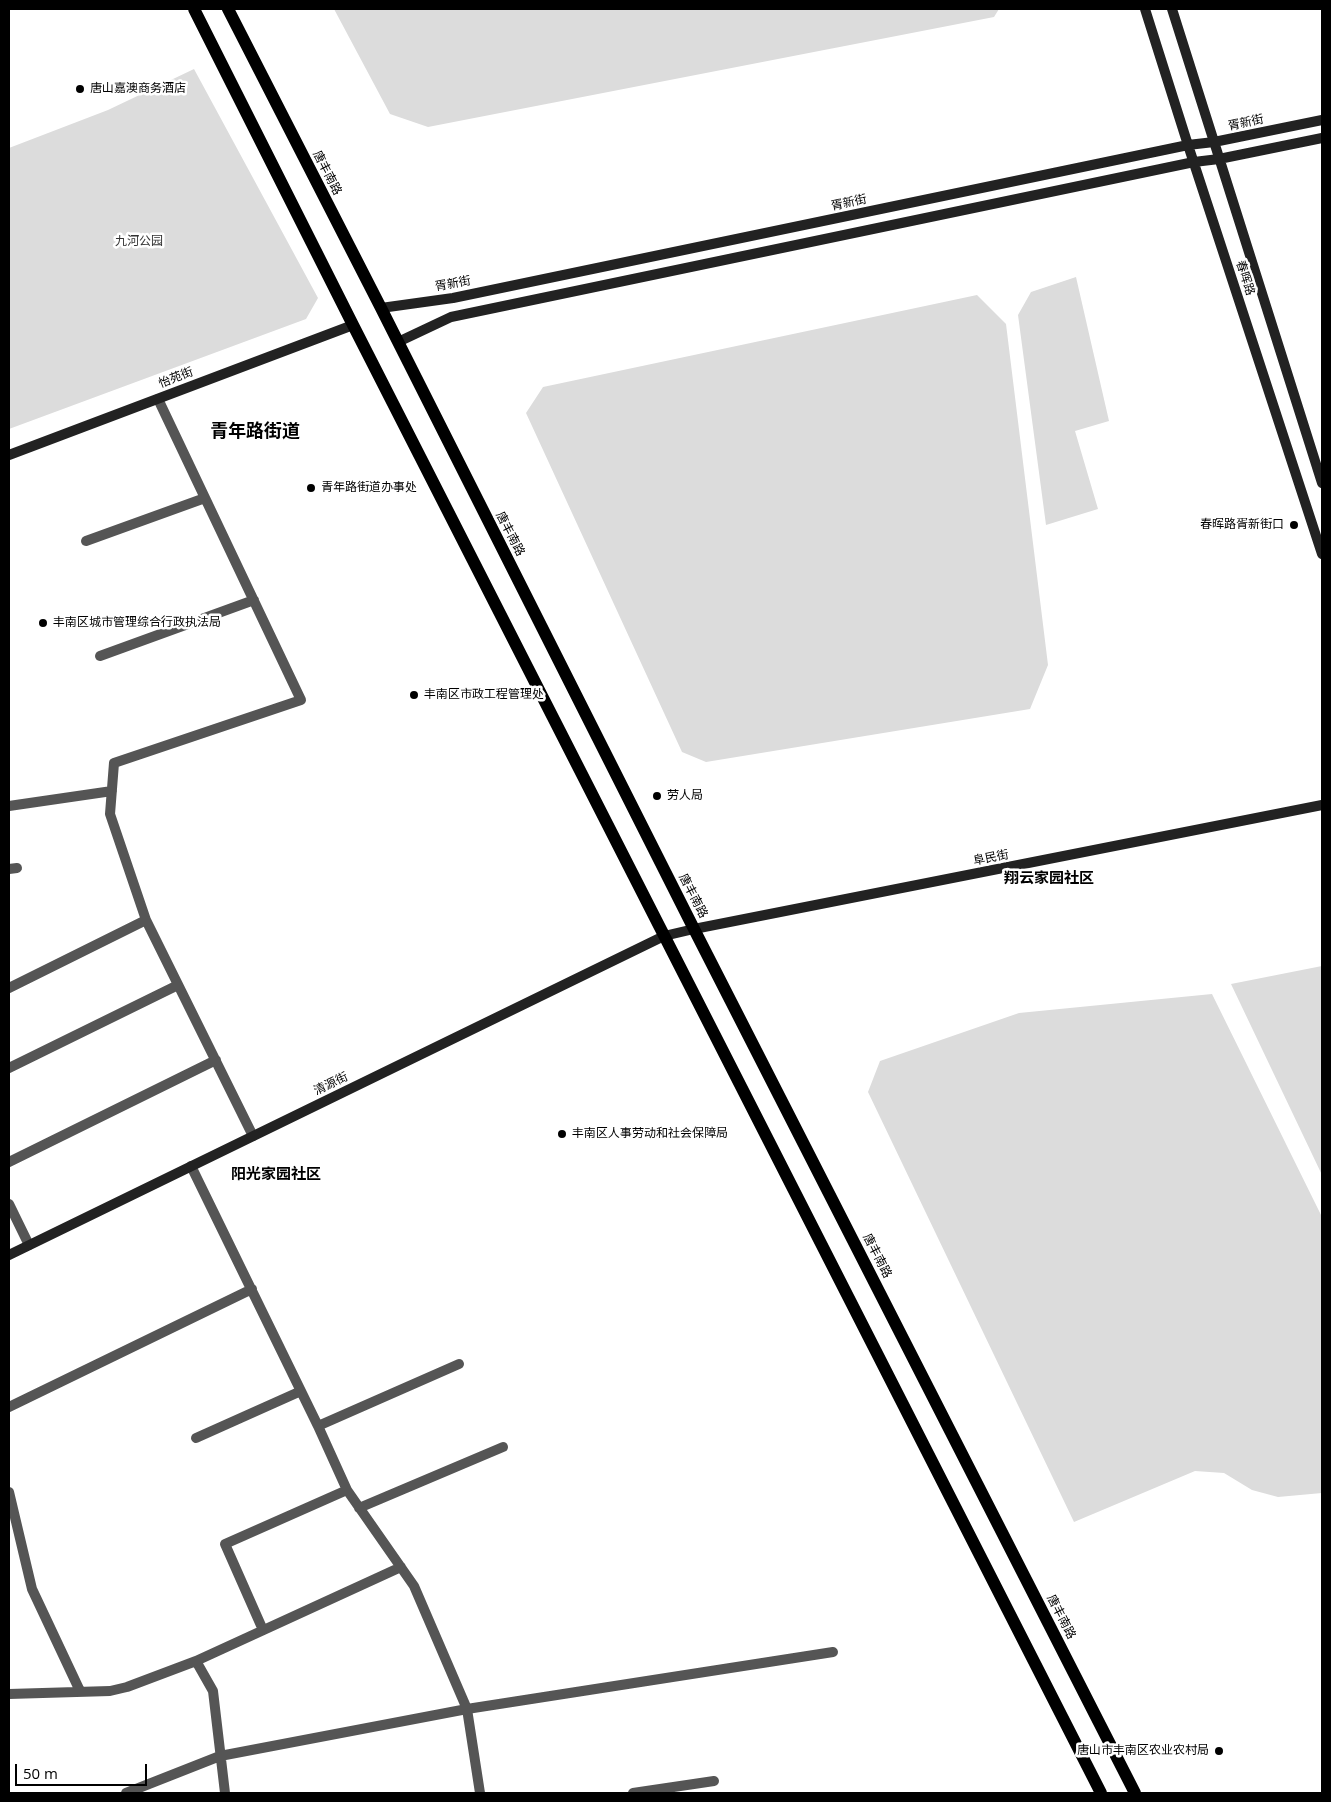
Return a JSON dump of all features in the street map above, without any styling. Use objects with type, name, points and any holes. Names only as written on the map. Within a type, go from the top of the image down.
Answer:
[{"type":"main road","points":[[194,9],[1101,1793]]},
{"type":"main road","name":"唐丰南路","points":[[228,9],[694,929],[1135,1793]]},
{"type":"street","name":"春晖路","points":[[1145,9],[1322,554]]},
{"type":"street","name":"春晖路","points":[[1172,9],[1322,483]]},
{"type":"street","name":"胥新街","points":[[381,308],[452,298],[1188,145],[1214,142],[1322,120]]},
{"type":"street","points":[[398,342],[451,317],[1194,162],[1219,159],[1322,138]]},
{"type":"street","name":"怡苑街","points":[[9,455],[353,325]]},
{"type":"street","points":[[158,399],[301,700],[114,763],[110,814],[146,920],[253,1136]]},
{"type":"street","points":[[86,541],[205,498]]},
{"type":"street","points":[[100,656],[254,600]]},
{"type":"street","points":[[9,806],[112,791]]},
{"type":"street","name":"阜民街","points":[[664,936],[1322,805]]},
{"type":"street","points":[[9,988],[146,920]]},
{"type":"street","name":"清源街","points":[[9,1255],[664,936]]},
{"type":"street","points":[[9,1068],[178,985]]},
{"type":"street","points":[[9,1162],[216,1060]]},
{"type":"street","points":[[191,1166],[252,1288],[347,1490],[414,1586],[467,1709],[480,1793]]},
{"type":"street","points":[[9,1204],[29,1245]]},
{"type":"street","points":[[9,1407],[252,1288]]},
{"type":"street","points":[[318,1426],[459,1364]]},
{"type":"street","points":[[196,1438],[301,1391]]},
{"type":"street","points":[[359,1508],[503,1447]]},
{"type":"street","points":[[263,1630],[225,1544],[347,1490]]},
{"type":"street","points":[[9,1492],[32,1589],[80,1691]]},
{"type":"street","points":[[9,1694],[110,1691],[127,1687],[196,1661],[401,1567]]},
{"type":"street","points":[[126,1793],[220,1756],[467,1709],[833,1652]]},
{"type":"street","points":[[196,1661],[213,1691],[226,1793]]},
{"type":"street","points":[[633,1793],[714,1781]]},
{"type":"green space","points":[[334,9],[999,9],[994,17],[428,127],[390,114]]},
{"type":"green space","name":"九河公园","points":[[194,69],[318,298],[306,319],[9,429],[9,148],[108,110]]},
{"type":"green space","points":[[1076,277],[1109,421],[1075,431],[1098,509],[1046,525],[1018,315],[1031,292]]},
{"type":"green space","points":[[977,295],[1006,324],[1048,665],[1030,709],[706,762],[682,752],[526,413],[543,387]]},
{"type":"green space","points":[[1322,966],[1322,1175],[1231,984]]},
{"type":"green space","points":[[1212,994],[1322,1217],[1322,1493],[1278,1497],[1252,1490],[1224,1473],[1195,1471],[1074,1522],[868,1092],[880,1061],[1019,1013]]},
{"type":"place","name":"唐山嘉澳商务酒店","points":[[80,89]]},
{"type":"place","name":"青年路街道办事处","points":[[311,488]]},
{"type":"place","name":"春晖路胥新街口","points":[[1294,525]]},
{"type":"place","name":"丰南区城市管理综合行政执法局","points":[[43,623]]},
{"type":"place","name":"丰南区市政工程管理处","points":[[414,695]]},
{"type":"place","name":"劳人局","points":[[657,796]]},
{"type":"place","name":"丰南区人事劳动和社会保障局","points":[[562,1134]]},
{"type":"place","name":"唐山市丰南区农业农村局","points":[[1219,1751]]},
{"type":"district","name":"青年路街道","points":[[255,432]]},
{"type":"district","name":"翔云家园社区","points":[[1049,879]]},
{"type":"district","name":"阳光家园社区","points":[[276,1175]]}]
